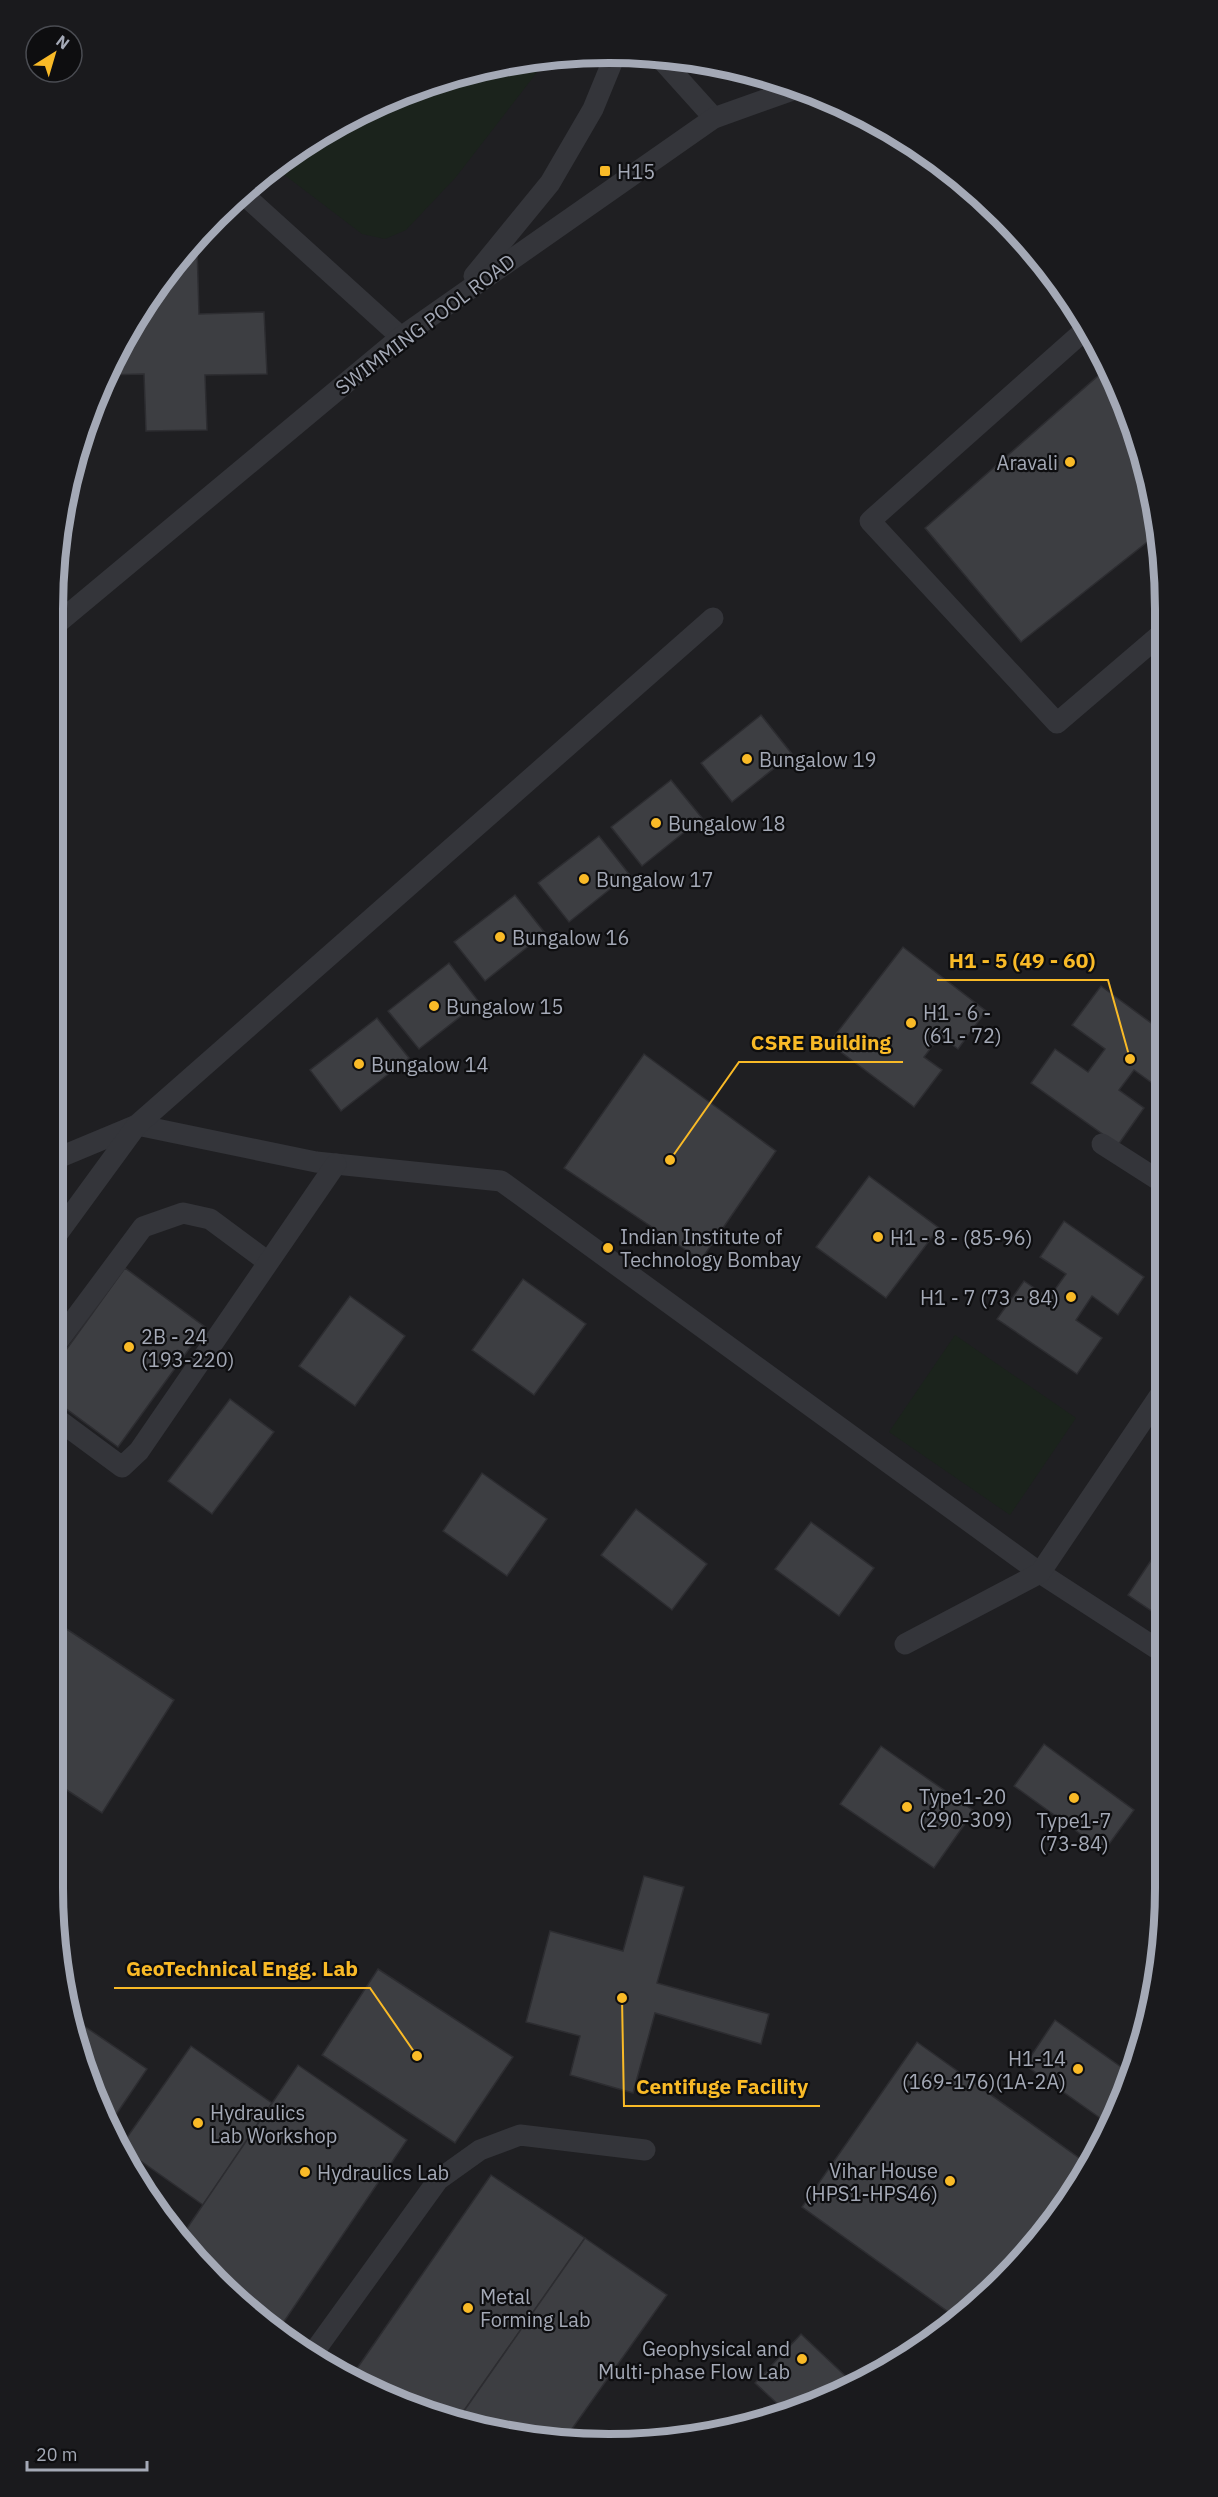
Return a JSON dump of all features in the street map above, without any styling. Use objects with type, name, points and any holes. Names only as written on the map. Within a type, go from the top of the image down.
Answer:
[{"type":"lane","points":[[459,295],[550,183],[593,109],[612,63]]},
{"type":"lane","points":[[669,67],[714,118]]},
{"type":"lane","name":"SWIMMING POOL ROAD","points":[[63,618],[401,337],[714,118],[786,92]]},
{"type":"lane","points":[[248,199],[401,337]]},
{"type":"lane","points":[[1081,334],[870,521],[1057,723],[1155,639]]},
{"type":"lane","points":[[63,1225],[137,1125],[713,618]]},
{"type":"lane","points":[[63,1156],[137,1125],[336,1164],[501,1181],[1040,1573],[1155,1648]]},
{"type":"lane","points":[[1102,1144],[1155,1178]]},
{"type":"lane","points":[[63,1424],[123,1467],[139,1451],[336,1164]]},
{"type":"lane","points":[[63,1333],[143,1227],[183,1213],[210,1219],[268,1262]]},
{"type":"lane","points":[[905,1644],[1040,1573],[1155,1402]]},
{"type":"lane","points":[[316,2349],[438,2180],[480,2150],[520,2135],[645,2150]]},
{"type":"shaded area","name":"Indian Institute of Technology Bombay","points":[[609,63],[645,64],[716,73],[785,92],[818,105],[882,136],[912,155],[969,198],[1020,249],[1063,306],[1099,368],[1126,433],[1145,502],[1154,573],[1155,609],[1155,1888],[1154,1924],[1145,1995],[1126,2064],[1113,2097],[1082,2161],[1063,2191],[1020,2248],[969,2299],[912,2342],[882,2361],[850,2378],[785,2405],[716,2424],[645,2433],[609,2434],[573,2433],[502,2424],[433,2405],[368,2378],[336,2361],[306,2342],[249,2299],[198,2248],[155,2191],[136,2161],[105,2097],[92,2064],[73,1995],[64,1924],[63,609],[64,573],[73,502],[92,433],[105,400],[136,336],[155,306],[198,249],[223,223],[249,198],[306,155],[336,136],[400,105],[433,92],[502,73],[573,64]]},
{"type":"shaded area","points":[[540,68],[456,177],[406,230],[385,239],[362,234],[282,173],[336,136],[400,105],[468,82],[502,73]]},
{"type":"shaded area","points":[[955,1335],[1076,1418],[1010,1515],[889,1432]]},
{"type":"building","points":[[197,250],[199,314],[264,312],[267,374],[205,375],[207,430],[146,431],[144,374],[116,375],[155,306]]},
{"type":"building","name":"Aravali","points":[[1101,373],[1126,433],[1145,502],[1150,540],[1021,642],[925,528]]},
{"type":"building","name":"Bungalow 19","points":[[761,715],[792,754],[732,802],[701,763]]},
{"type":"building","name":"Bungalow 18","points":[[671,780],[702,818],[642,866],[611,827]]},
{"type":"building","name":"Bungalow 17","points":[[599,836],[629,874],[569,922],[538,883]]},
{"type":"building","name":"Bungalow 16","points":[[515,895],[545,933],[485,981],[454,942]]},
{"type":"building","name":"H1 - 6 - (61 - 72)","points":[[903,947],[986,1011],[958,1049],[940,1036],[924,1057],[942,1070],[914,1107],[829,1043]]},
{"type":"building","name":"Bungalow 15","points":[[449,963],[479,1002],[419,1049],[388,1011]]},
{"type":"building","points":[[1101,986],[1155,1026],[1155,1085],[1134,1070],[1119,1090],[1144,1108],[1118,1145],[1031,1083],[1055,1049],[1088,1072],[1105,1049],[1072,1025]]},
{"type":"building","name":"Bungalow 14","points":[[377,1018],[409,1058],[341,1111],[310,1070]]},
{"type":"building","points":[[644,1054],[776,1151],[701,1260],[564,1168]]},
{"type":"building","name":"H1 - 8 - (85-96)","points":[[869,1176],[939,1228],[886,1298],[816,1247]]},
{"type":"building","name":"H1 - 7 (73 - 84)","points":[[1064,1221],[1144,1277],[1118,1315],[1092,1296],[1076,1320],[1102,1338],[1077,1374],[997,1319],[1024,1281],[1049,1298],[1066,1274],[1040,1257]]},
{"type":"building","name":"2B - 24 (193-220)","points":[[125,1268],[205,1327],[118,1447],[63,1406],[63,1354]]},
{"type":"building","points":[[523,1279],[586,1324],[534,1395],[472,1350]]},
{"type":"building","points":[[350,1296],[405,1336],[355,1406],[299,1366]]},
{"type":"building","points":[[230,1399],[274,1432],[212,1514],[168,1481]]},
{"type":"building","points":[[482,1473],[547,1519],[507,1576],[443,1531]]},
{"type":"building","points":[[636,1509],[707,1564],[672,1610],[601,1555]]},
{"type":"building","points":[[811,1522],[874,1568],[839,1616],[775,1569]]},
{"type":"building","points":[[1155,1554],[1155,1613],[1128,1595]]},
{"type":"building","points":[[63,1627],[174,1700],[102,1813],[63,1788]]},
{"type":"building","name":"Type1-7 (73-84)","points":[[1044,1744],[1134,1810],[1104,1851],[1014,1786]]},
{"type":"building","name":"Type1-20 (290-309)","points":[[881,1746],[974,1811],[934,1868],[840,1804]]},
{"type":"building","points":[[644,1876],[684,1887],[657,1983],[769,2014],[761,2044],[655,2013],[633,2093],[570,2075],[580,2036],[526,2022],[550,1931],[623,1951]]},
{"type":"building","points":[[378,1969],[513,2057],[455,2143],[322,2055]]},
{"type":"building","name":"H1-14 (169-176)(1A-2A)","points":[[1055,2020],[1124,2069],[1103,2120],[1025,2065]]},
{"type":"building","points":[[81,2023],[147,2069],[114,2118],[92,2064]]},
{"type":"building","name":"Vihar House (HPS1-HPS46)","points":[[917,2042],[1082,2160],[1063,2191],[1020,2248],[969,2299],[951,2314],[802,2207]]},
{"type":"building","name":"Hydraulics Lab Workshop","points":[[191,2046],[272,2103],[203,2205],[133,2156],[125,2140]]},
{"type":"building","name":"Hydraulics Lab","points":[[298,2065],[407,2140],[282,2325],[249,2299],[198,2248],[185,2231]]},
{"type":"building","name":"Metal Forming Lab","points":[[491,2175],[585,2238],[462,2413],[400,2392],[355,2371]]},
{"type":"building","points":[[585,2238],[667,2295],[569,2433],[502,2424],[462,2413]]},
{"type":"building","name":"Geophysical and Multi-phase Flow Lab","points":[[801,2334],[848,2379],[780,2406],[755,2383]]},
{"type":"place","name":"H15","points":[[605,171]]},
{"type":"place","name":"Aravali","points":[[1070,462]]},
{"type":"place","name":"Bungalow 19","points":[[747,759]]},
{"type":"place","name":"Bungalow 18","points":[[656,823]]},
{"type":"place","name":"Bungalow 17","points":[[584,879]]},
{"type":"place","name":"Bungalow 16","points":[[500,937]]},
{"type":"place","name":"Bungalow 15","points":[[434,1006]]},
{"type":"place","name":"H1 - 6 - (61 - 72)","points":[[911,1023]]},
{"type":"place","name":"H1 - 5 (49 - 60)","points":[[1130,1059]]},
{"type":"place","name":"Bungalow 14","points":[[359,1064]]},
{"type":"place","name":"CSRE Building","points":[[670,1160]]},
{"type":"place","name":"H1 - 8 - (85-96)","points":[[878,1237]]},
{"type":"place","name":"Indian Institute of Technology Bombay","points":[[608,1248]]},
{"type":"place","name":"H1 - 7 (73 - 84)","points":[[1071,1297]]},
{"type":"place","name":"2B - 24 (193-220)","points":[[129,1347]]},
{"type":"place","name":"Type1-7 (73-84)","points":[[1074,1798]]},
{"type":"place","name":"Type1-20 (290-309)","points":[[907,1807]]},
{"type":"place","name":"Centifuge Facility","points":[[622,1998]]},
{"type":"place","name":"GeoTechnical Engg. Lab","points":[[417,2056]]},
{"type":"place","name":"H1-14 (169-176)(1A-2A)","points":[[1078,2069]]},
{"type":"place","name":"Hydraulics Lab Workshop","points":[[198,2123]]},
{"type":"place","name":"Hydraulics Lab","points":[[305,2172]]},
{"type":"place","name":"Vihar House (HPS1-HPS46)","points":[[950,2181]]},
{"type":"place","name":"Metal Forming Lab","points":[[468,2308]]},
{"type":"place","name":"Geophysical and Multi-phase Flow Lab","points":[[802,2359]]}]
